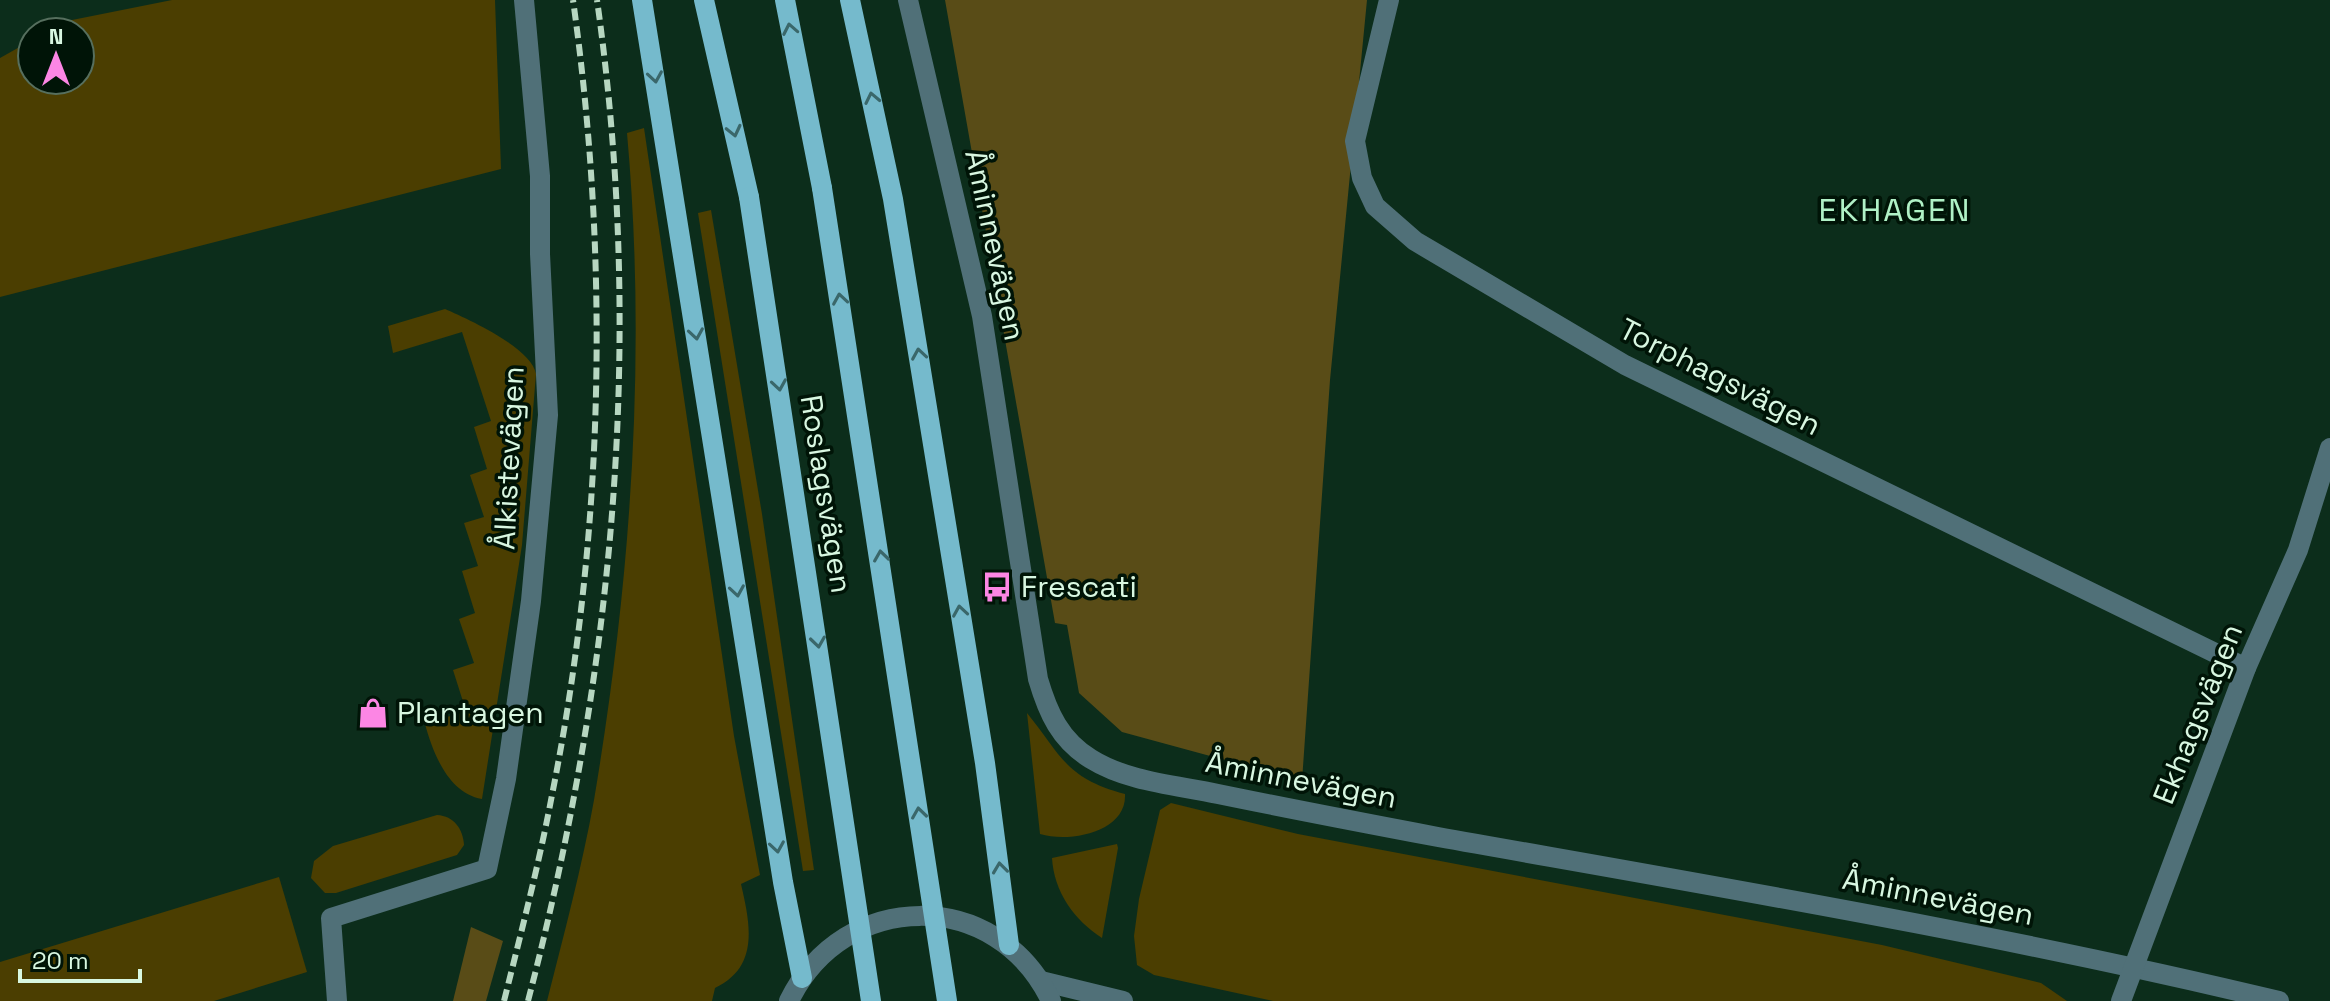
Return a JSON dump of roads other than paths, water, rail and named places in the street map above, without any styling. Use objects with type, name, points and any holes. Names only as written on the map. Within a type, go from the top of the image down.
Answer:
[{"type":"main road","points":[[642,0],[783,882],[802,978]]},
{"type":"main road","name":"Roslagsvägen","points":[[704,0],[749,197],[871,1001]]},
{"type":"main road","name":"Roslagsvägen","points":[[785,0],[822,188],[947,1001]]},
{"type":"main road","points":[[850,0],[896,214],[985,763],[1009,945]]},
{"type":"street","name":"Ålkistevägen","points":[[337,1001],[331,918],[487,869],[506,779],[525,646],[548,415],[540,254],[540,176],[524,0]]},
{"type":"street","name":"Åminnevägen","points":[[908,0],[982,316],[1038,679],[1048,712],[1063,736],[1091,759],[1127,775],[1362,823],[1916,922],[2132,965],[2279,1001]]},
{"type":"street","name":"Torphagsvägen","points":[[1389,0],[1355,141],[1362,178],[1375,206],[1415,241],[1625,365],[2246,668]]},
{"type":"street","name":"Ekhagsvägen","points":[[2121,1001],[2246,668],[2298,550],[2330,448]]},
{"type":"street","points":[[789,1001],[802,978],[838,941],[885,920],[937,916],[987,931],[1009,945],[1041,981],[1051,1001]]},
{"type":"street","points":[[1041,981],[1123,1001]]},
{"type":"railway","points":[[504,1001],[541,847],[569,697],[591,498],[596,398],[593,198],[573,0]]},
{"type":"railway","points":[[528,1001],[558,877],[582,753],[600,629],[613,504],[619,379],[619,253],[611,127],[597,0]]},
{"type":"place","name":"Frescati","points":[[997,587]]},
{"type":"place","name":"Plantagen","points":[[373,713]]},
{"type":"district","name":"EKHAGEN","points":[[1895,210]]}]
